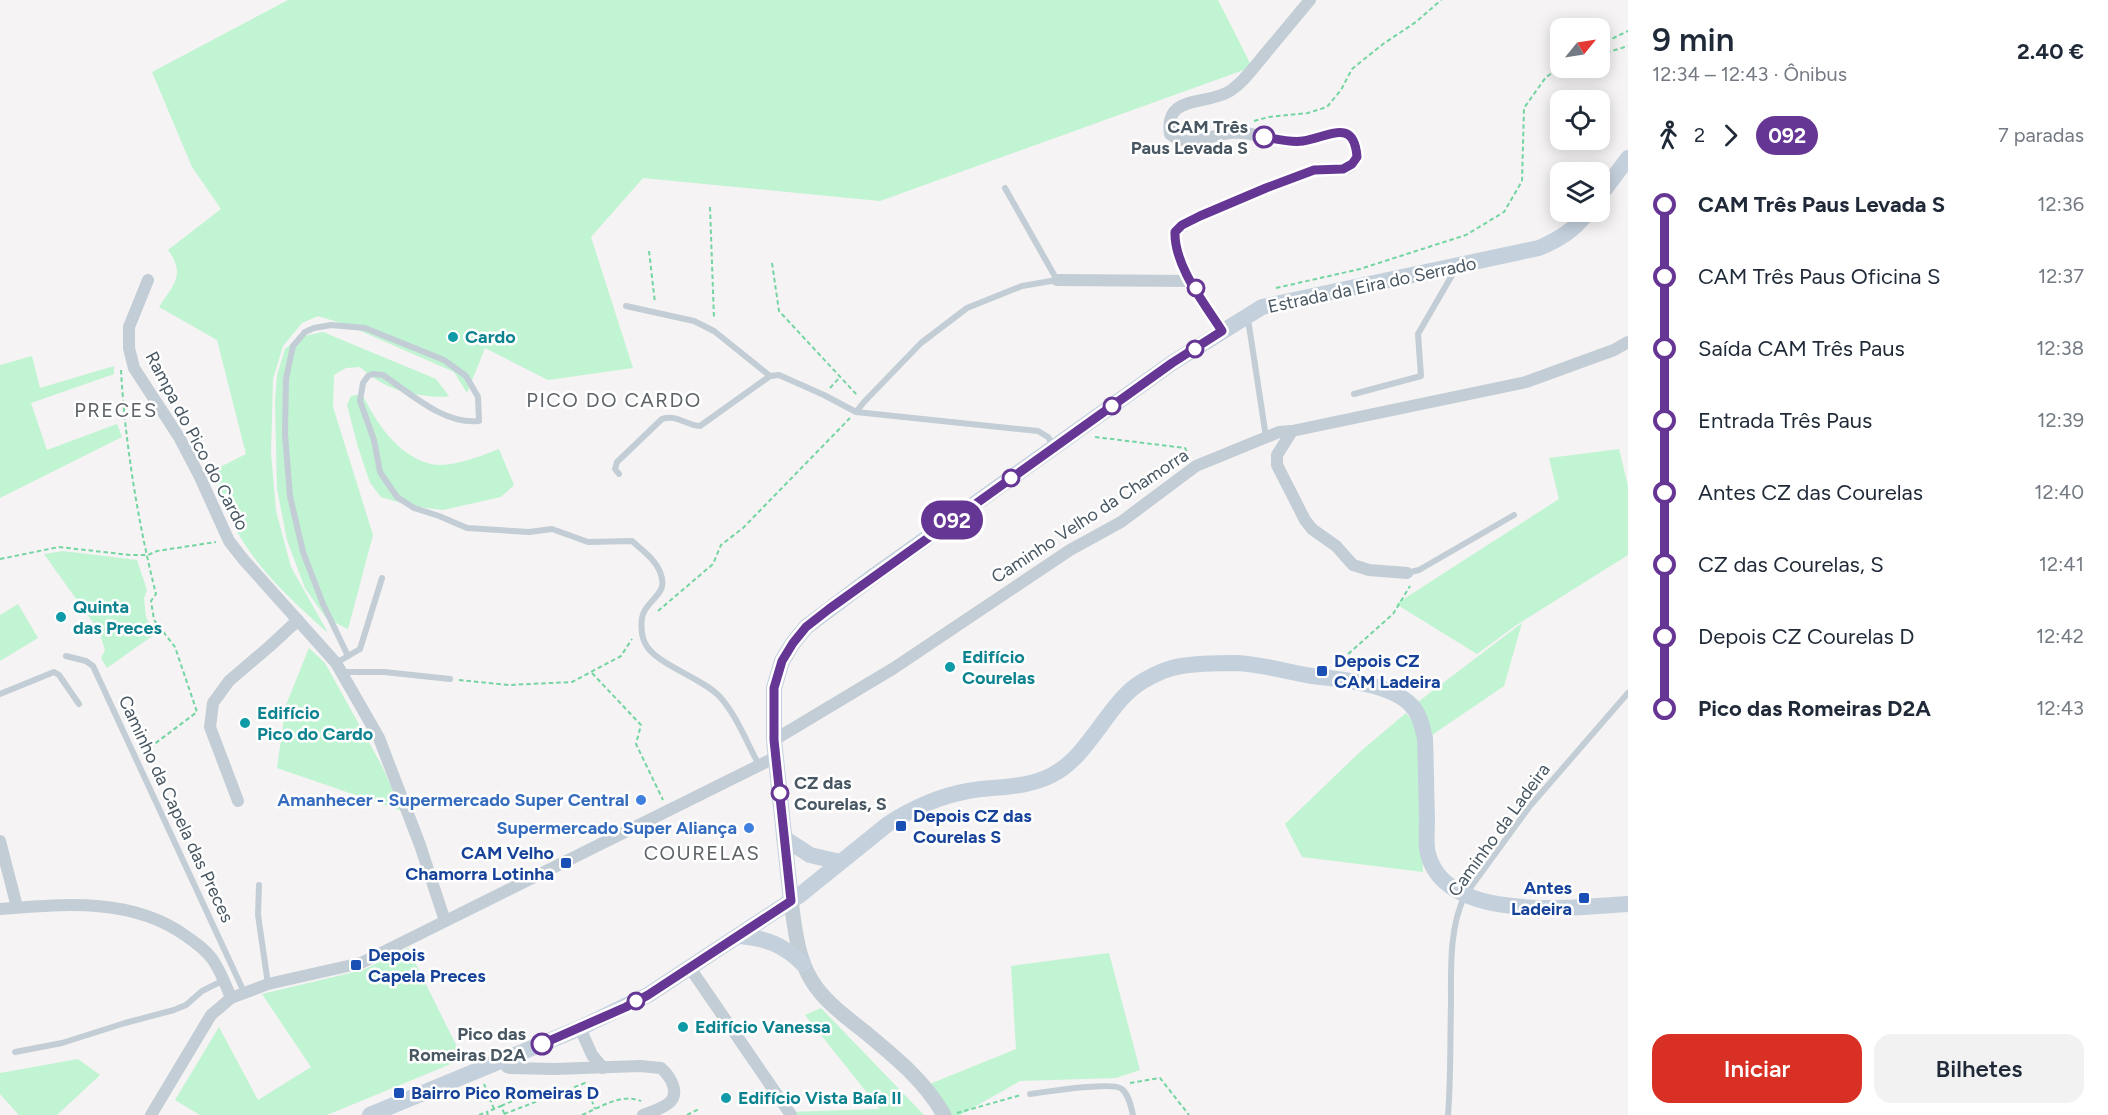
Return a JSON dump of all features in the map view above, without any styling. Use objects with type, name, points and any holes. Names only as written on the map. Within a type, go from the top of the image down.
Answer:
[{"type":"main road","points":[[1610,182],[1628,158]]},
{"type":"main road","name":"Estrada da Eira do Serrado","points":[[791,901],[774,740],[774,688],[782,661],[806,627],[1172,363],[1262,307],[1539,248],[1568,234],[1580,222]]},
{"type":"main road","points":[[370,1115],[626,1007],[791,901],[905,813],[935,800],[970,791],[1023,786],[1051,776],[1069,765],[1127,694],[1140,683],[1164,670],[1179,666],[1238,663],[1323,676],[1384,689],[1404,699],[1418,714],[1425,738],[1427,849],[1434,868],[1456,891],[1477,900],[1529,908],[1564,909],[1628,904]]},
{"type":"main road","points":[[784,838],[819,859],[840,862]]},
{"type":"main road","points":[[739,936],[775,942],[792,952],[803,964]]},
{"type":"street","points":[[1222,331],[1182,264],[1175,244],[1175,232],[1182,225],[1266,188],[1314,170],[1343,169],[1352,164],[1357,157],[1355,143],[1344,132],[1335,132],[1302,142],[1232,133],[1186,142],[1177,140],[1170,134],[1168,122],[1176,108],[1228,93],[1242,82],[1310,0]]},
{"type":"street","name":"Rampa do Pico do Cardo","points":[[148,280],[129,327],[129,348],[134,368],[179,437],[229,541],[339,667],[379,738],[420,845],[444,921]]},
{"type":"street","points":[[1058,280],[1191,281]]},
{"type":"street","name":"Caminho Velho da Chamorra","points":[[774,740],[894,668],[1070,550],[1121,522],[1197,466],[1279,432],[1526,382],[1614,350],[1628,342]]},
{"type":"street","points":[[1292,431],[1277,455],[1277,465],[1305,520],[1312,529],[1336,546],[1353,565],[1369,570],[1413,572]]},
{"type":"street","points":[[238,801],[210,727],[213,703],[229,681],[298,620]]},
{"type":"street","points":[[151,1115],[211,1015],[231,998],[268,984],[361,963],[776,757]]},
{"type":"street","points":[[0,841],[17,907]]},
{"type":"street","points":[[791,901],[803,964],[821,994],[911,1071],[934,1098],[944,1115]]},
{"type":"street","points":[[0,909],[61,904],[103,906],[150,915],[171,924],[201,946],[212,959],[231,998]]},
{"type":"street","points":[[690,968],[791,1115]]},
{"type":"street","points":[[580,1028],[592,1055],[603,1068]]},
{"type":"street","points":[[503,1060],[510,1068],[640,1066],[661,1068],[669,1075],[674,1093],[669,1104],[643,1115]]},
{"type":"lane","points":[[856,412],[921,343],[967,308],[1022,286],[1058,280],[1005,188]]},
{"type":"lane","points":[[1354,394],[1422,376],[1418,334],[1457,266]]},
{"type":"lane","points":[[626,306],[694,321],[714,331],[770,376]]},
{"type":"lane","points":[[1247,317],[1266,437]]},
{"type":"lane","points":[[348,657],[323,604],[303,552],[290,496],[285,434],[286,379],[293,346],[304,332],[331,325],[365,328],[444,360],[466,376],[478,397],[479,421],[468,422],[440,413],[383,375],[368,376],[363,383],[360,401],[374,440],[380,472],[397,497],[414,508],[467,528],[529,532],[552,529],[588,542],[632,542],[649,556],[660,571],[663,586],[657,597],[644,611],[642,625],[645,643],[651,652],[700,681],[720,696],[759,765]]},
{"type":"lane","points":[[620,474],[615,469],[617,462],[662,419],[670,416],[700,426],[770,376],[780,375],[856,412],[1038,431],[1048,437],[1055,447]]},
{"type":"lane","points":[[1413,572],[1514,515]]},
{"type":"lane","points":[[339,667],[360,649],[382,578]]},
{"type":"lane","name":"Caminho da Capela das Preces","points":[[66,656],[90,662],[93,666],[244,992]]},
{"type":"lane","points":[[339,667],[450,679]]},
{"type":"lane","points":[[0,694],[54,672],[59,675],[79,704]]},
{"type":"lane","name":"Caminho da Ladeira","points":[[1448,1115],[1451,956],[1455,923],[1465,895],[1530,806],[1628,693]]},
{"type":"lane","points":[[259,885],[258,915],[268,984]]},
{"type":"lane","points":[[15,1052],[62,1043],[174,1010],[186,1005],[202,991],[224,980]]},
{"type":"lane","points":[[1030,1094],[1116,1086],[1125,1092],[1133,1115]]},
{"type":"path","points":[[1248,134],[1255,120],[1308,113],[1327,107],[1341,90],[1352,69],[1383,44],[1416,22],[1441,0]]},
{"type":"path","points":[[1610,40],[1628,31]]},
{"type":"path","points":[[1610,52],[1628,46]]},
{"type":"path","points":[[1262,307],[1277,286],[1360,269],[1466,235],[1504,212],[1522,181],[1524,108],[1548,76]]},
{"type":"path","points":[[710,207],[714,331]]},
{"type":"path","points":[[649,251],[656,312]]},
{"type":"path","points":[[772,263],[778,311],[864,402]]},
{"type":"path","points":[[120,369],[137,502],[156,594],[151,601],[154,620],[175,648],[197,712],[136,759]]},
{"type":"path","points":[[824,395],[840,377]]},
{"type":"path","points":[[450,679],[509,685],[572,682],[621,656],[642,625],[713,564],[721,545],[743,528],[856,412]]},
{"type":"path","points":[[1080,429],[1086,435],[1185,448],[1197,466]]},
{"type":"path","points":[[0,559],[60,547],[148,555],[158,551],[229,541]]},
{"type":"path","points":[[1323,676],[1394,614],[1413,572]]},
{"type":"path","points":[[591,672],[641,725],[636,744],[668,811]]},
{"type":"path","points":[[1116,1086],[1160,1078],[1189,1115]]},
{"type":"path","points":[[483,1081],[494,1109]]},
{"type":"path","points":[[501,1106],[504,1115],[585,1083],[596,1109]]},
{"type":"path","points":[[479,1115],[487,1114],[541,1088]]},
{"type":"path","points":[[954,1115],[1013,1096],[1030,1094]]},
{"type":"path","points":[[582,1115],[631,1097],[656,1110]]},
{"type":"path","points":[[687,1115],[699,1109]]},
{"type":"green space","points":[[288,0],[1218,0],[1252,67],[880,201],[643,178],[591,237],[633,368],[548,380],[485,348],[467,393],[454,372],[347,325],[318,316],[302,323],[283,346],[273,379],[271,453],[276,511],[291,567],[328,633],[281,589],[260,565],[236,530],[221,497],[212,471],[246,454],[217,340],[159,307],[173,285],[177,273],[168,250],[221,209],[192,167],[152,72]]},
{"type":"green space","points":[[323,332],[436,379],[449,396],[420,395],[395,389],[374,378],[360,367],[346,368],[334,375],[333,407],[373,535],[348,629],[326,618],[305,588],[287,540],[277,489],[275,403],[277,375],[285,349],[300,337]]},
{"type":"green space","points":[[32,356],[40,388],[114,366],[114,374],[31,403],[47,450],[117,424],[122,437],[0,498],[0,365]]},
{"type":"green space","points":[[362,394],[388,435],[416,458],[435,465],[444,465],[499,449],[514,485],[501,497],[443,510],[411,506],[381,497],[370,483],[347,405],[351,396]]},
{"type":"green space","points":[[1619,449],[1628,486],[1628,555],[1515,626],[1477,654],[1396,604],[1559,499],[1549,458]]},
{"type":"green space","points":[[63,551],[137,560],[147,590],[144,598],[146,617],[155,634],[107,668],[101,658],[105,650],[99,631],[44,554]]},
{"type":"green space","points":[[18,604],[38,638],[0,661],[0,615]]},
{"type":"green space","points":[[1522,623],[1504,686],[1432,735],[1418,702]]},
{"type":"green space","points":[[309,648],[325,663],[382,766],[402,811],[277,768],[286,705]]},
{"type":"green space","points":[[1406,713],[1413,722],[1420,745],[1423,872],[1302,857],[1285,824],[1361,751]]},
{"type":"green space","points":[[408,948],[463,1059],[327,1115],[200,1115],[175,1100],[219,1027],[258,1100],[311,1067],[262,994],[363,970]]},
{"type":"green space","points":[[1109,953],[1140,1070],[1116,1078],[1020,1081],[960,1115],[944,1115],[925,1086],[1016,1049],[1011,966]]},
{"type":"green space","points":[[821,1008],[924,1115],[791,1115],[790,1112],[880,1109],[805,1015]]},
{"type":"green space","points":[[78,1059],[100,1075],[57,1115],[19,1115],[0,1094],[0,1073]]},
{"type":"bus line","name":"092","points":[[542,1044],[648,995],[791,901],[774,740],[774,688],[782,661],[793,643],[806,627],[875,575],[1172,363],[1222,331],[1182,264],[1175,244],[1175,232],[1182,225],[1200,216],[1266,188],[1314,170],[1343,169],[1352,164],[1357,157],[1355,143],[1344,132],[1335,132],[1302,142],[1264,137]]},
{"type":"place","name":"CAM Três Paus Levada S","points":[[1264,137]]},
{"type":"place","name":"Cardo","points":[[453,337]]},
{"type":"place","name":"Quinta das Preces","points":[[61,617]]},
{"type":"place","name":"Edifício Courelas","points":[[950,667]]},
{"type":"place","name":"Depois CZ CAM Ladeira","points":[[1322,671]]},
{"type":"place","name":"Edifício Pico do Cardo","points":[[245,723]]},
{"type":"place","name":"CZ das Courelas, S","points":[[780,793]]},
{"type":"place","name":"Amanhecer - Supermercado Super Central","points":[[641,800]]},
{"type":"place","name":"Depois CZ das Courelas S","points":[[901,826]]},
{"type":"place","name":"Supermercado Super Aliança","points":[[749,828]]},
{"type":"place","name":"CAM Velho Chamorra Lotinha","points":[[566,863]]},
{"type":"place","name":"Antes Ladeira","points":[[1584,898]]},
{"type":"place","name":"Depois Capela Preces","points":[[356,965]]},
{"type":"place","name":"Edifício Vanessa","points":[[683,1027]]},
{"type":"place","name":"Pico das Romeiras D2A","points":[[542,1044]]},
{"type":"place","name":"Bairro Pico Romeiras D","points":[[399,1093]]},
{"type":"place","name":"Edifício Vista Baía II","points":[[726,1098]]},
{"type":"district","name":"PICO DO CARDO","points":[[614,400]]},
{"type":"district","name":"PRECES","points":[[116,410]]},
{"type":"district","name":"COURELAS","points":[[702,853]]}]
